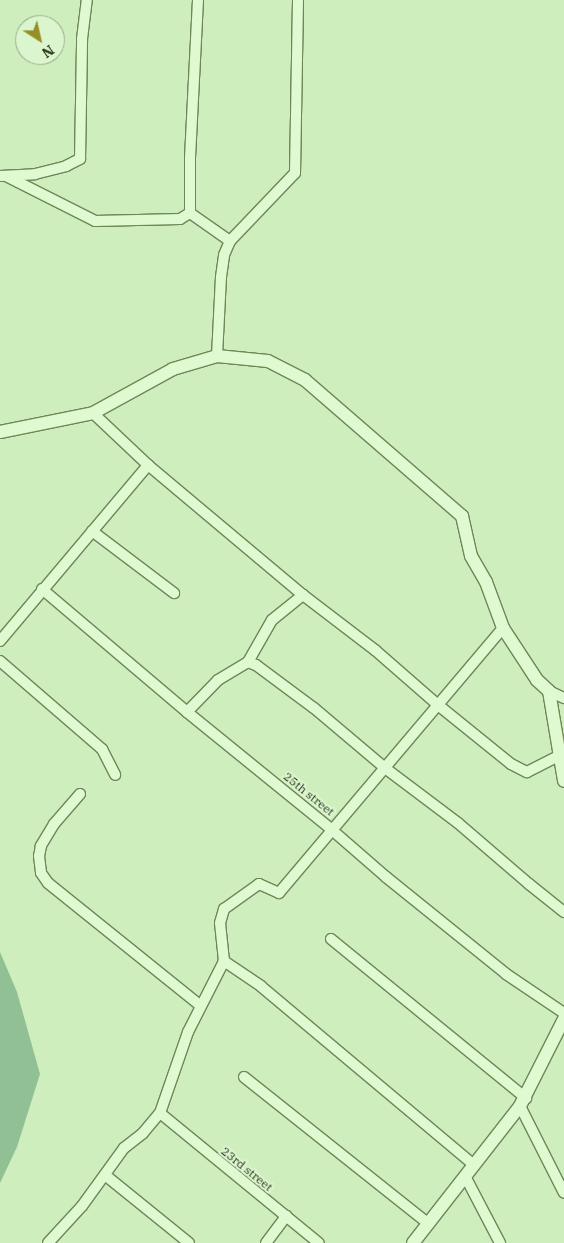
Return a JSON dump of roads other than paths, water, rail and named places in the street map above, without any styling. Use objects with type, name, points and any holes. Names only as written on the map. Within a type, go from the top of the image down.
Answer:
[{"type":"street","points":[[3,176],[35,174],[66,166],[80,159],[82,39],[86,0]]},
{"type":"street","points":[[190,213],[190,158],[198,0]]},
{"type":"street","points":[[217,356],[224,255],[230,241],[295,173],[298,0]]},
{"type":"street","points":[[3,176],[95,221],[180,219],[190,213]]},
{"type":"street","points":[[190,213],[230,241]]},
{"type":"street","points":[[0,432],[93,413],[173,370],[217,356],[268,360],[305,380],[462,516],[471,556],[486,582],[503,628],[537,680],[549,690],[564,698]]},
{"type":"street","points":[[93,413],[148,465],[303,595],[375,650],[438,705],[512,764],[528,772],[560,755]]},
{"type":"street","points":[[0,641],[148,465]]},
{"type":"street","points":[[92,531],[174,593]]},
{"type":"street","name":"25th street","points":[[42,589],[187,712],[332,830],[379,871],[446,923],[487,959],[544,1001],[564,1013]]},
{"type":"street","points":[[187,712],[218,680],[248,662],[272,620],[303,595]]},
{"type":"street","points":[[53,1241],[82,1206],[124,1148],[143,1133],[160,1113],[179,1054],[224,961],[220,923],[224,909],[259,884],[278,893],[503,628]]},
{"type":"street","points":[[0,661],[102,749],[115,775]]},
{"type":"street","points":[[248,662],[256,665],[314,708],[384,768],[458,823],[564,912]]},
{"type":"street","points":[[549,690],[564,781]]},
{"type":"street","points":[[80,794],[46,836],[39,856],[41,872],[48,883],[201,1006]]},
{"type":"street","points":[[331,939],[523,1102],[564,1193]]},
{"type":"street","points":[[224,961],[261,986],[474,1165]]},
{"type":"street","points":[[413,1243],[523,1102],[564,1018]]},
{"type":"street","points":[[244,1077],[429,1224]]},
{"type":"street","name":"23rd street","points":[[160,1113],[319,1243]]},
{"type":"street","points":[[105,1175],[189,1243]]},
{"type":"street","points":[[465,1176],[500,1243]]},
{"type":"street","points":[[266,1243],[286,1216]]}]
